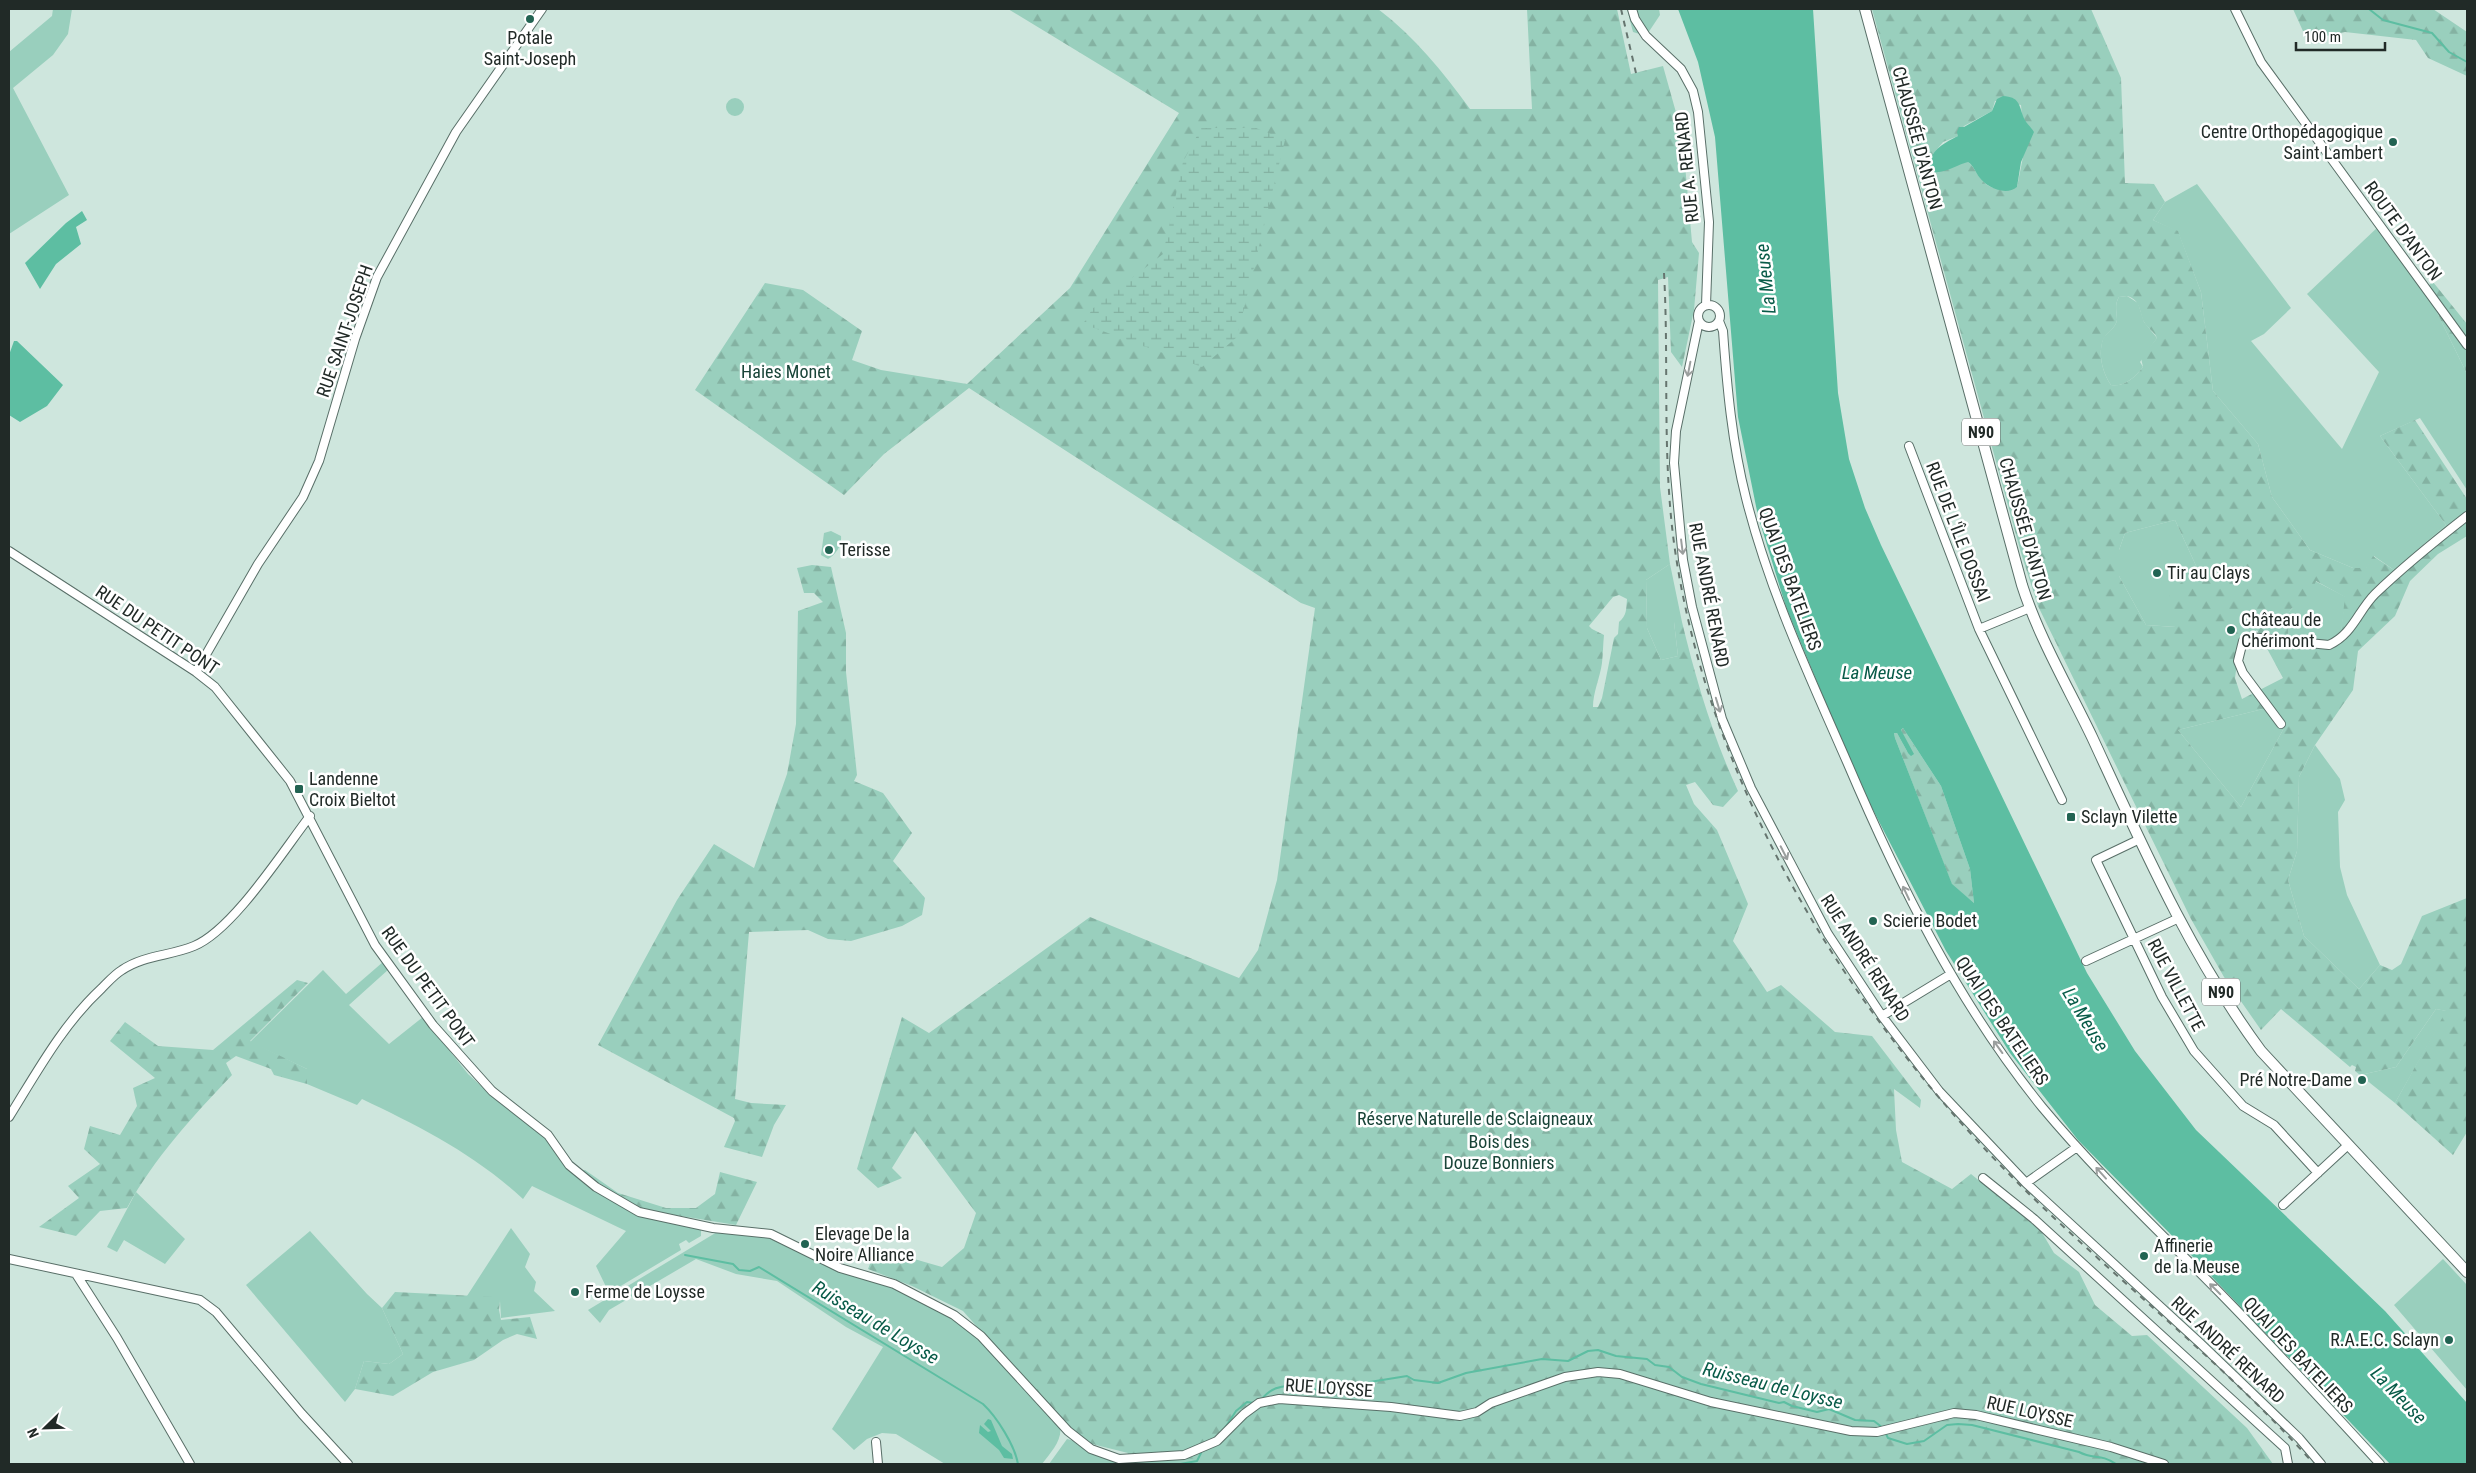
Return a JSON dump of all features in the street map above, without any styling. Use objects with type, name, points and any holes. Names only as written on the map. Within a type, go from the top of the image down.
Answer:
[{"type":"main road","name":"CHAUSSÉE D'ANTON","points":[[1865,9],[2030,608],[2140,840]]},
{"type":"main road","name":"RUE VILLETTE","points":[[2140,840],[2179,918],[2236,1018],[2261,1051],[2348,1145]]},
{"type":"main road","name":"N90","points":[[2348,1145],[2467,1272]]},
{"type":"street","name":"RUE SAINT-JOSEPH","points":[[196,672],[258,564],[304,497],[319,461],[355,339],[377,277],[456,132],[542,9]]},
{"type":"street","name":"RUE A. RENARD","points":[[1632,9],[1635,19],[1646,36],[1682,68],[1693,91],[1698,112],[1709,222],[1706,305]]},
{"type":"street","name":"ROUTE D'ANTON","points":[[2235,9],[2260,62],[2467,345]]},
{"type":"street","points":[[1706,305],[1712,305],[1719,311],[1719,321],[1709,327],[1700,321],[1698,315],[1701,308],[1706,305]]},
{"type":"street","name":"RUE ANDRÉ RENARD","points":[[1700,321],[1676,431],[1674,463],[1683,560],[1692,608],[1722,719],[1752,788],[1828,934],[1882,1016],[1940,1091],[2026,1184],[2208,1351],[2299,1438],[2321,1464]]},
{"type":"street","name":"QUAI DES BATELIERS","points":[[1719,321],[1723,331],[1732,429],[1745,495],[1780,608],[1916,914],[1995,1043],[2041,1105],[2128,1203],[2265,1340],[2380,1464]]},
{"type":"street","name":"RUE DE L'ÎLE DOSSAI","points":[[1909,446],[1979,629],[2062,800]]},
{"type":"street","points":[[2281,724],[2244,673],[2238,661],[2243,641],[2250,637],[2330,645],[2340,640],[2349,631],[2373,596],[2426,548],[2467,516]]},
{"type":"street","name":"RUE DU PETIT PONT","points":[[9,551],[196,672],[215,687],[290,781],[310,816],[375,945],[433,1025],[492,1092],[548,1135],[569,1165],[608,1195],[639,1212],[730,1230]]},
{"type":"street","name":"RUE DE L'ÎLE DOSSAI","points":[[1979,629],[2030,608]]},
{"type":"street","points":[[9,1117],[65,1028],[91,998],[121,970],[146,958],[194,946],[217,931],[240,908],[310,816]]},
{"type":"street","name":"RUE VILLETTE","points":[[2140,840],[2096,860],[2174,1021],[2194,1051],[2243,1106],[2274,1125],[2318,1173]]},
{"type":"street","name":"RUE VILLETTE","points":[[2086,961],[2179,918]]},
{"type":"street","points":[[1882,1016],[1951,974]]},
{"type":"street","points":[[2283,1205],[2348,1145]]},
{"type":"street","points":[[2026,1184],[2077,1147]]},
{"type":"street","points":[[1983,1178],[2034,1219],[2284,1448],[2288,1464]]},
{"type":"street","name":"RUE LOYSSE","points":[[730,1230],[771,1234],[840,1268],[894,1284],[954,1315],[981,1336],[1068,1431],[1091,1449],[1119,1459],[1184,1455],[1217,1441],[1244,1414],[1259,1404],[1271,1400],[1391,1407],[1460,1416],[1477,1412],[1491,1403],[1556,1380],[1598,1372],[1620,1374],[1711,1402],[1748,1411],[1851,1431],[1886,1431],[1954,1413],[1976,1415],[2112,1448],[2164,1464]]},
{"type":"street","points":[[9,1259],[200,1300],[216,1312],[302,1414],[348,1464]]},
{"type":"street","points":[[76,1274],[117,1338],[190,1464]]},
{"type":"street","points":[[876,1442],[878,1464]]},
{"type":"green space","points":[[53,9],[72,9],[68,34],[53,55],[13,88],[69,195],[9,234],[9,52],[52,16]]},
{"type":"green space","name":"Bois des Douze Bonniers","points":[[1008,9],[1378,9],[1404,31],[1428,56],[1470,109],[1532,109],[1527,9],[1617,9],[1631,74],[1663,66],[1677,116],[1685,165],[1692,242],[1699,253],[1694,310],[1682,367],[1671,352],[1668,277],[1658,280],[1660,487],[1670,564],[1646,580],[1647,628],[1661,660],[1678,656],[1674,622],[1682,622],[1706,708],[1738,791],[1723,807],[1713,805],[1695,782],[1686,785],[1694,804],[1717,830],[1748,904],[1733,941],[1767,992],[1781,985],[1835,1032],[1872,1036],[1921,1100],[1920,1108],[1894,1089],[1896,1130],[1902,1162],[1952,1189],[1971,1174],[2041,1231],[2054,1253],[2079,1272],[2095,1305],[2132,1336],[2147,1335],[2247,1428],[2273,1464],[1123,1464],[1128,1453],[1088,1443],[1069,1430],[963,1311],[912,1286],[868,1269],[876,1248],[942,1267],[964,1248],[976,1213],[915,1131],[892,1168],[902,1178],[878,1188],[857,1169],[902,1017],[929,1033],[1090,917],[1239,978],[1258,950],[1277,880],[1315,608],[1301,603],[969,388],[884,454],[844,495],[695,390],[765,283],[803,290],[862,331],[852,360],[881,370],[967,384],[1070,288],[1179,113]],"holes":[[[1619,595],[1627,599],[1625,615],[1619,622],[1618,634],[1614,638],[1602,698],[1598,707],[1593,707],[1602,663],[1604,635],[1589,626],[1613,597]]]},
{"type":"green space","points":[[1627,9],[1659,9],[1660,15],[1646,36],[1633,32]]},
{"type":"green space","points":[[1872,9],[2091,9],[2121,78],[2125,183],[2154,184],[2165,202],[2153,220],[2178,231],[2201,292],[2213,391],[2258,444],[2272,497],[2310,550],[2353,568],[2366,568],[2373,556],[2394,570],[2446,525],[2380,436],[2415,420],[2467,499],[2467,536],[2438,554],[2410,581],[2395,616],[2358,651],[2353,690],[2315,745],[2299,777],[2297,851],[2288,880],[2304,936],[2359,989],[2380,965],[2392,970],[2401,964],[2422,916],[2467,898],[2467,1132],[2453,1155],[2395,1103],[2446,1011],[2436,1009],[2396,1067],[2360,1075],[2355,1071],[2356,1067],[2352,1065],[2350,1067],[2281,1009],[2261,1030],[2224,977],[2191,919],[2038,606],[2021,553]],"holes":[[[1995,101],[2021,105],[2022,116],[2029,127],[2017,187],[2002,190],[1988,185],[1967,161],[1931,171],[1933,154],[1943,142],[1958,136],[1964,126],[1992,111]],[[2127,296],[2135,300],[2144,322],[2157,338],[2141,358],[2143,367],[2140,371],[2129,381],[2121,385],[2111,385],[2105,374],[2101,351],[2103,340],[2117,320],[2117,300],[2119,297]],[[2175,520],[2198,570],[2169,592],[2175,627],[2146,625],[2119,576],[2119,550],[2125,533]],[[2316,581],[2345,597],[2340,640],[2329,645],[2288,641],[2289,612],[2292,608],[2299,606],[2312,591]],[[2257,630],[2283,678],[2242,699],[2235,678],[2240,642]],[[2267,708],[2284,728],[2241,807],[2178,730]]]},
{"type":"green space","points":[[2293,9],[2433,9],[2467,32],[2467,76],[2428,58],[2416,40],[2345,32],[2307,40]]},
{"type":"green space","points":[[735,98],[741,101],[744,107],[741,113],[735,116],[729,113],[726,107],[729,101]]},
{"type":"green space","points":[[1201,128],[1256,128],[1285,140],[1237,337],[1202,367],[1083,324],[1093,308],[1163,254],[1183,162]]},
{"type":"green space","points":[[2197,184],[2291,308],[2264,334],[2251,341],[2342,449],[2379,372],[2307,294],[2379,226],[2425,288],[2467,374],[2467,490],[2420,418],[2380,436],[2446,525],[2394,570],[2374,556],[2366,569],[2353,568],[2310,550],[2272,497],[2258,444],[2213,391],[2201,292],[2178,232],[2153,220],[2165,202]]},
{"type":"green space","points":[[2433,282],[2467,324],[2467,374],[2425,288]]},
{"type":"green space","points":[[2127,296],[2138,303],[2144,322],[2157,338],[2140,362],[2143,367],[2136,375],[2121,385],[2111,385],[2102,363],[2103,339],[2116,323],[2117,300],[2119,297]]},
{"type":"green space","name":"Tir au Clays","points":[[2175,520],[2198,570],[2176,627],[2146,625],[2119,576],[2119,550],[2125,533]]},
{"type":"green space","name":"Terisse","points":[[831,531],[841,536],[841,543],[834,555],[828,559],[821,555],[824,533]]},
{"type":"green space","points":[[1670,564],[1682,622],[1674,622],[1678,656],[1661,660],[1647,628],[1646,580]]},
{"type":"green space","points":[[812,565],[831,567],[846,633],[846,672],[857,775],[854,781],[883,793],[912,833],[893,861],[925,898],[922,915],[902,926],[851,941],[828,939],[808,930],[749,932],[735,1099],[751,1103],[786,1105],[774,1125],[762,1157],[724,1147],[735,1121],[734,1118],[598,1045],[677,900],[714,844],[754,868],[787,774],[796,724],[798,611],[823,602],[814,593],[804,593],[797,568]]},
{"type":"green space","points":[[2315,581],[2346,597],[2340,640],[2329,645],[2288,641],[2289,612]]},
{"type":"green space","points":[[2267,708],[2284,728],[2241,807],[2178,730]]},
{"type":"green space","points":[[1903,728],[1941,786],[1970,869],[1974,903],[1952,885],[1895,738],[1894,733],[1897,733],[1908,753],[1901,730]]},
{"type":"green space","points":[[2315,745],[2340,779],[2345,800],[2338,812],[2340,867],[2347,895],[2380,965],[2359,989],[2304,936],[2288,880],[2297,851],[2299,777]]},
{"type":"green space","points":[[383,962],[389,969],[349,1005],[389,1044],[423,1017],[468,1074],[502,1105],[546,1137],[568,1169],[587,1186],[636,1213],[701,1230],[701,1236],[689,1243],[686,1240],[679,1244],[681,1250],[609,1293],[596,1266],[626,1231],[532,1186],[523,1199],[486,1169],[446,1143],[362,1099],[357,1105],[307,1084],[307,1069],[250,1042],[323,970],[346,994]]},
{"type":"green space","points":[[297,980],[308,983],[250,1041],[307,1069],[307,1084],[274,1075],[271,1069],[236,1056],[226,1063],[232,1075],[162,1155],[127,1208],[100,1211],[76,1236],[39,1227],[79,1198],[68,1186],[100,1164],[84,1149],[90,1126],[120,1135],[137,1106],[133,1088],[155,1078],[110,1041],[125,1022],[158,1046],[213,1050]]},
{"type":"green space","points":[[2436,1009],[2447,1011],[2395,1103],[2360,1075],[2396,1067]]},
{"type":"green space","points":[[585,1170],[618,1193],[666,1208],[696,1208],[715,1194],[720,1172],[757,1182],[736,1225],[638,1209],[602,1189],[580,1171]]},
{"type":"green space","points":[[136,1192],[185,1239],[165,1264],[124,1240],[117,1252],[107,1247]]},
{"type":"green space","points":[[511,1228],[530,1254],[525,1267],[536,1282],[534,1291],[555,1311],[501,1318],[500,1301],[467,1296]]},
{"type":"green space","points":[[310,1231],[382,1308],[403,1354],[389,1364],[364,1361],[355,1389],[345,1402],[246,1285]]},
{"type":"green space","points":[[717,1232],[762,1235],[817,1260],[916,1296],[962,1324],[986,1344],[1060,1425],[1060,1436],[1056,1446],[1042,1464],[945,1464],[896,1434],[882,1433],[867,1439],[854,1450],[832,1429],[883,1347],[846,1327],[777,1281],[736,1274],[696,1259],[609,1310],[600,1323],[588,1310]]},
{"type":"green space","name":"R.A.E.C. Sclayn","points":[[2443,1259],[2467,1285],[2467,1390],[2394,1305]]},
{"type":"green space","points":[[395,1292],[495,1297],[500,1301],[501,1320],[530,1317],[537,1339],[517,1334],[503,1340],[474,1360],[433,1372],[393,1396],[355,1389],[364,1361],[389,1364],[403,1354],[382,1308]]},
{"type":"green space","points":[[1067,1439],[1092,1453],[1124,1462],[1123,1464],[1049,1464]]},
{"type":"water","name":"La Meuse","points":[[1678,9],[1813,9],[1838,393],[1849,459],[1865,508],[1881,545],[2087,973],[2135,1051],[2196,1130],[2385,1311],[2467,1403],[2467,1464],[2390,1464],[2194,1258],[2078,1140],[2010,1053],[1946,951],[1858,781],[1786,607],[1758,516],[1738,417],[1715,137],[1698,62]],"holes":[[[1903,728],[1941,786],[1970,869],[1974,903],[1952,884],[1894,733],[1897,733],[1911,756],[1914,754],[1901,730]]]},
{"type":"water","points":[[2003,96],[2018,102],[2024,118],[2034,132],[2021,162],[2017,187],[2008,191],[1997,190],[1982,181],[1968,162],[1940,172],[1931,171],[1930,159],[1937,149],[1958,136],[1959,127],[1964,127],[1992,111],[1997,99]]},
{"type":"water","points":[[82,211],[87,220],[76,227],[81,244],[56,264],[40,289],[25,263],[66,223]]},
{"type":"water","points":[[14,341],[17,341],[63,385],[47,406],[20,422],[9,415],[9,355]]},
{"type":"water","points":[[988,1419],[991,1420],[1002,1446],[1012,1454],[1013,1459],[1004,1458],[999,1450],[979,1433],[980,1425],[988,1432],[991,1431],[984,1424]]},
{"type":"waterway","points":[[2369,9],[2383,20],[2432,33],[2449,52],[2467,62]]},
{"type":"waterway","name":"Ruisseau de Loysse","points":[[685,1255],[733,1264],[739,1270],[750,1271],[759,1267],[983,1404],[1005,1432],[1018,1464]]},
{"type":"waterway","name":"Ruisseau de Loysse","points":[[1261,1400],[1269,1392],[1287,1386],[1316,1390],[1336,1388],[1339,1391],[1351,1385],[1407,1376],[1414,1380],[1438,1383],[1466,1373],[1542,1359],[1568,1361],[1588,1351],[1598,1350],[1616,1356],[1647,1359],[1655,1365],[1669,1367],[1682,1377],[1701,1384],[1779,1403],[1784,1402],[1792,1406],[1817,1412],[1829,1409],[1855,1420],[1874,1421],[1883,1428]]},
{"type":"waterway","name":"Ruisseau de Loysse","points":[[1223,1431],[1236,1411],[1247,1402],[1254,1403]]},
{"type":"waterway","name":"Ruisseau de Loysse","points":[[1885,1432],[1888,1438],[1907,1444],[1924,1441],[1947,1425],[1972,1425],[2106,1459],[2116,1464]]},
{"type":"waterway","name":"Ruisseau de Loysse","points":[[1180,1464],[1197,1461],[1201,1453]]},
{"type":"railway","points":[[1621,9],[1636,73]]},
{"type":"railway","points":[[1664,273],[1670,509],[1674,543],[1691,633],[1718,721],[1753,807],[1795,891],[1844,971],[1898,1047],[1957,1119],[2020,1185],[2244,1391],[2314,1464]]},
{"type":"place","name":"Potale Saint-Joseph","points":[[530,19]]},
{"type":"place","name":"Centre Orthopédagogique Saint Lambert","points":[[2393,142]]},
{"type":"place","name":"Terisse","points":[[829,550]]},
{"type":"place","name":"Tir au Clays","points":[[2157,573]]},
{"type":"place","name":"Château de Chérimont","points":[[2231,630]]},
{"type":"place","name":"Landenne Croix Bieltot","points":[[299,789]]},
{"type":"place","name":"Sclayn Vilette","points":[[2071,817]]},
{"type":"place","name":"Scierie Bodet","points":[[1873,921]]},
{"type":"place","name":"Pré Notre-Dame","points":[[2362,1080]]},
{"type":"place","name":"Elevage De la Noire Alliance","points":[[805,1244]]},
{"type":"place","name":"Affinerie de la Meuse","points":[[2144,1256]]},
{"type":"place","name":"Ferme de Loysse","points":[[575,1292]]},
{"type":"place","name":"R.A.E.C. Sclayn","points":[[2449,1340]]},
{"type":"park label","name":"Haies Monet","points":[[786,372]]},
{"type":"park label","name":"Réserve Naturelle de Sclaigneaux","points":[[1475,1119]]}]
